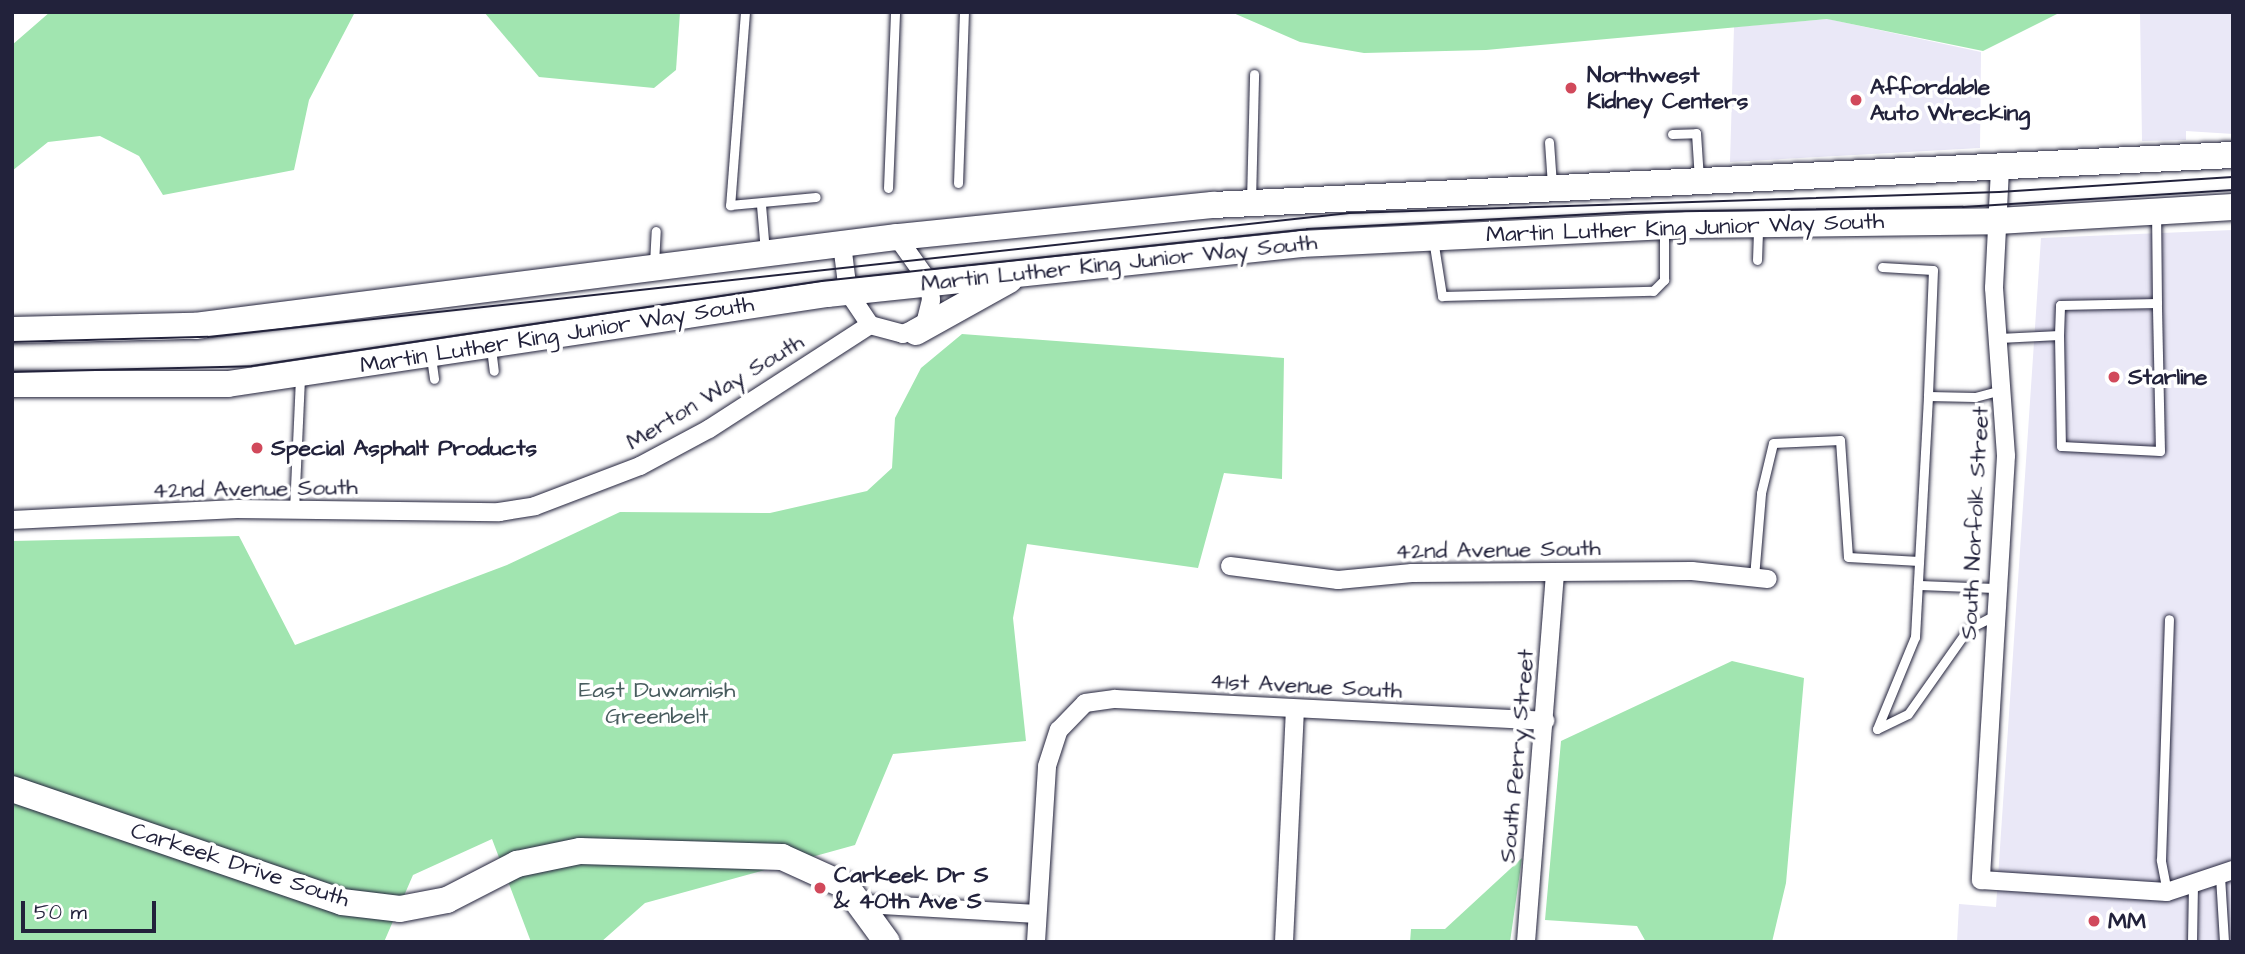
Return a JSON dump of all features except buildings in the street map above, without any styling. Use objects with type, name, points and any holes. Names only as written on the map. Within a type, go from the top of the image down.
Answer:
[{"type":"main road","name":"Martin Luther King Junior Way South","points":[[12,330],[195,326],[897,237],[1251,202],[2000,169],[2233,155]]},
{"type":"main road","name":"Martin Luther King Junior Way South","points":[[12,384],[134,388],[432,367],[848,292],[929,282],[1433,236],[1758,223],[1998,222],[2233,207]]},
{"type":"main road","points":[[916,332],[1026,273]]},
{"type":"main road","name":"Carkeek Drive South","points":[[12,789],[370,906],[423,906],[517,864],[620,847],[782,857],[826,873],[865,904],[887,942]]},
{"type":"street","name":"South Norfolk Street","points":[[2000,169],[1998,338],[2005,389],[1981,880],[2166,892]]},
{"type":"street","points":[[842,244],[848,292],[870,325],[916,332],[929,314],[929,282],[897,237]]},
{"type":"street","name":"Merton Way South","points":[[499,513],[535,506],[640,466],[870,325]]},
{"type":"street","name":"42nd Avenue South","points":[[12,520],[294,510],[499,513]]},
{"type":"street","name":"42nd Avenue South","points":[[1230,566],[1338,580],[1555,573],[1761,578]]},
{"type":"street","name":"South Perry Street","points":[[1526,942],[1555,573]]},
{"type":"street","name":"41st Avenue South","points":[[1037,914],[1047,766],[1069,714],[1085,703],[1115,699],[1295,711],[1545,721]]},
{"type":"street","points":[[1284,942],[1295,711]]},
{"type":"street","points":[[2166,892],[2193,887],[2226,873]]},
{"type":"street","points":[[865,904],[1037,914],[1035,942]]},
{"type":"lane","points":[[745,12],[730,205],[761,205],[816,197]]},
{"type":"lane","points":[[888,188],[895,12]]},
{"type":"lane","points":[[958,183],[964,12]]},
{"type":"lane","points":[[1251,202],[1254,74]]},
{"type":"lane","points":[[1672,134],[1696,133],[1699,181]]},
{"type":"lane","points":[[1549,142],[1552,187]]},
{"type":"lane","points":[[761,205],[766,254]]},
{"type":"lane","points":[[2156,211],[2160,450],[2061,446],[2060,305],[2157,303]]},
{"type":"lane","points":[[1757,260],[1758,223]]},
{"type":"lane","points":[[1433,236],[1442,296],[1653,291],[1664,280],[1664,226]]},
{"type":"lane","points":[[654,269],[656,231]]},
{"type":"lane","points":[[1882,267],[1933,270],[1915,637],[1877,729],[1908,714],[1968,629],[1995,615]]},
{"type":"lane","points":[[1998,338],[2059,335]]},
{"type":"lane","points":[[294,510],[300,376]]},
{"type":"lane","points":[[1928,396],[1975,397],[2005,389]]},
{"type":"lane","points":[[1761,578],[1773,443],[1840,440],[1847,557],[1919,561]]},
{"type":"lane","points":[[1918,585],[1996,588]]},
{"type":"lane","points":[[2166,892],[2161,860],[2169,619]]},
{"type":"lane","points":[[2224,942],[2226,873]]},
{"type":"lane","points":[[2192,942],[2193,887]]},
{"type":"shaded area","points":[[2140,12],[2233,12],[2233,134],[2186,131],[2186,140],[2142,141]]},
{"type":"shaded area","name":"Affordable Auto Wrecking","points":[[1828,19],[1981,52],[1980,148],[1730,162],[1734,27]]},
{"type":"shaded area","points":[[2233,230],[2233,942],[1957,942],[1959,904],[1996,907],[2041,238]]},
{"type":"green space","points":[[50,12],[355,12],[309,100],[294,170],[163,195],[139,156],[100,136],[48,142],[12,171],[12,45]]},
{"type":"green space","points":[[484,12],[680,12],[676,70],[654,88],[539,77]]},
{"type":"green space","points":[[1231,12],[2061,12],[1983,51],[1827,19],[1486,50],[1364,53],[1300,42]]},
{"type":"green space","name":"East Duwamish Greenbelt","points":[[962,334],[1284,358],[1282,479],[1224,473],[1198,568],[1027,544],[1013,618],[1026,741],[893,754],[855,845],[645,903],[601,942],[531,942],[492,839],[413,875],[384,942],[12,942],[12,541],[239,536],[295,645],[507,565],[620,512],[770,513],[867,491],[892,468],[895,418],[921,368]]},
{"type":"green space","points":[[1732,661],[1804,678],[1786,883],[1772,942],[1646,942],[1637,926],[1545,920],[1561,741]]},
{"type":"green space","points":[[1522,858],[1510,942],[1410,942],[1411,929],[1445,929]]},
{"type":"tram line","points":[[12,342],[208,337],[1349,213],[1999,192],[2233,177]]},
{"type":"tram line","points":[[12,372],[252,366],[822,281],[1307,229],[1634,212],[1963,207],[2233,190]]},
{"type":"place","name":"Northwest Kidney Centers","points":[[1571,88]]},
{"type":"place","name":"Affordable Auto Wrecking","points":[[1856,100]]},
{"type":"place","name":"Starline","points":[[2114,377]]},
{"type":"place","name":"Special Asphalt Products","points":[[257,448]]},
{"type":"place","name":"Carkeek Dr S & 40th Ave S","points":[[820,888]]},
{"type":"place","name":"MM","points":[[2094,921]]}]
